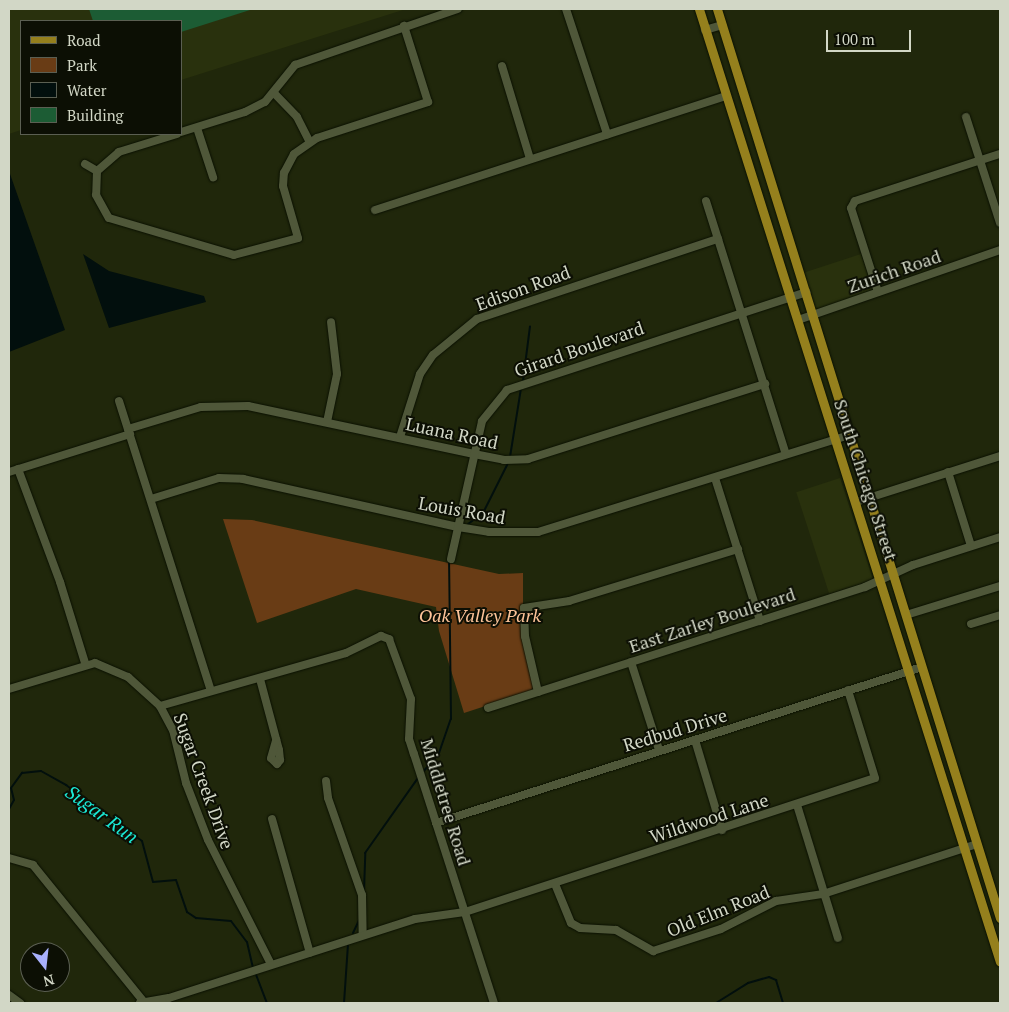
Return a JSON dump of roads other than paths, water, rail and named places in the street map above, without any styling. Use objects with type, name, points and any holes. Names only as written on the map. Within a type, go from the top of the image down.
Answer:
[{"type":"main road","name":"South Chicago Street","points":[[699,9],[881,580],[1000,962]]},
{"type":"main road","name":"South Chicago Street","points":[[717,9],[1000,918]]},
{"type":"street","points":[[182,132],[245,112],[274,93],[295,65],[458,9]]},
{"type":"street","points":[[566,9],[607,134]]},
{"type":"street","points":[[705,30],[722,25]]},
{"type":"street","points":[[174,135],[119,152],[97,171],[95,186],[99,205],[116,222],[234,255],[298,238],[283,186],[284,173],[294,154],[310,142],[428,102],[404,26]]},
{"type":"street","points":[[502,66],[530,159]]},
{"type":"street","points":[[274,93],[297,116],[310,142]]},
{"type":"street","points":[[375,210],[726,96]]},
{"type":"street","points":[[966,117],[1000,223]]},
{"type":"street","points":[[196,128],[213,177]]},
{"type":"street","points":[[878,292],[852,205],[855,200],[1000,154]]},
{"type":"street","points":[[86,164],[97,171]]},
{"type":"street","points":[[706,201],[786,454]]},
{"type":"street","name":"Edison Road","points":[[400,437],[420,374],[440,349],[477,319],[718,239]]},
{"type":"street","name":"Zurich Road","points":[[798,320],[1000,250]]},
{"type":"street","name":"Girard Boulevard","points":[[451,559],[482,421],[508,390],[806,292]]},
{"type":"street","points":[[327,422],[337,374],[331,322]]},
{"type":"street","name":"Luana Road","points":[[9,472],[181,412],[223,404],[327,422],[504,460],[528,459],[765,384]]},
{"type":"street","points":[[119,401],[211,691]]},
{"type":"street","name":"Louis Road","points":[[151,499],[218,478],[243,480],[458,527],[490,532],[538,532],[850,435]]},
{"type":"street","points":[[856,502],[1000,456]]},
{"type":"street","points":[[18,469],[60,582],[85,663]]},
{"type":"street","points":[[948,472],[972,546]]},
{"type":"street","points":[[715,478],[760,620]]},
{"type":"street","name":"East Zarley Boulevard","points":[[488,708],[881,580],[893,574],[1000,537]]},
{"type":"street","points":[[538,692],[525,636],[524,608],[569,601],[738,549]]},
{"type":"street","points":[[906,615],[1000,586]]},
{"type":"street","points":[[971,624],[1000,615]]},
{"type":"street","name":"Middletree Road","points":[[160,706],[346,653],[381,636],[389,639],[411,699],[409,739],[494,1003]]},
{"type":"street","points":[[631,662],[659,750]]},
{"type":"street","name":"Sugar Creek Drive","points":[[9,689],[85,663],[110,667],[128,677],[160,706],[173,730],[186,783],[208,840],[267,965]]},
{"type":"street","name":"Redbud Drive","points":[[436,822],[922,667]]},
{"type":"street","points":[[260,679],[276,740]]},
{"type":"street","name":"Wildwood Lane","points":[[142,1003],[169,1001],[244,972],[310,953],[363,934],[444,912],[465,912],[722,830],[875,778],[848,690]]},
{"type":"street","points":[[695,740],[722,830]]},
{"type":"street","points":[[326,781],[328,798],[362,895],[363,934]]},
{"type":"street","points":[[797,805],[838,938]]},
{"type":"street","points":[[272,819],[310,953]]},
{"type":"street","name":"Old Elm Road","points":[[555,884],[571,924],[580,928],[616,930],[652,951],[721,929],[776,902],[823,894],[977,844]]},
{"type":"street","points":[[9,858],[33,865],[142,1003]]},
{"type":"street","points":[[9,995],[20,1003]]},
{"type":"water","points":[[9,171],[65,330],[9,352]]},
{"type":"water","points":[[83,254],[109,271],[204,296],[206,302],[109,328]]},
{"type":"waterway","points":[[523,381],[530,326]]},
{"type":"waterway","points":[[510,457],[521,388]]},
{"type":"waterway","points":[[468,524],[483,513],[507,465]]},
{"type":"waterway","points":[[423,772],[439,753],[451,719],[449,560]]},
{"type":"waterway","name":"Sugar Run","points":[[9,809],[14,800],[11,788],[22,773],[41,771],[66,785],[142,841],[153,882],[176,880],[187,912],[196,918],[231,921],[247,942],[253,968]]},
{"type":"waterway","points":[[364,891],[365,853],[418,778]]},
{"type":"waterway","points":[[353,933],[359,920]]},
{"type":"waterway","points":[[344,1003],[348,944]]},
{"type":"waterway","name":"Sugar Run","points":[[255,972],[267,1003]]},
{"type":"waterway","name":"Sugar Run","points":[[716,1003],[748,983],[769,977],[776,980],[783,1003]]},
{"type":"park label","name":"Oak Valley Park","points":[[480,615]]}]
